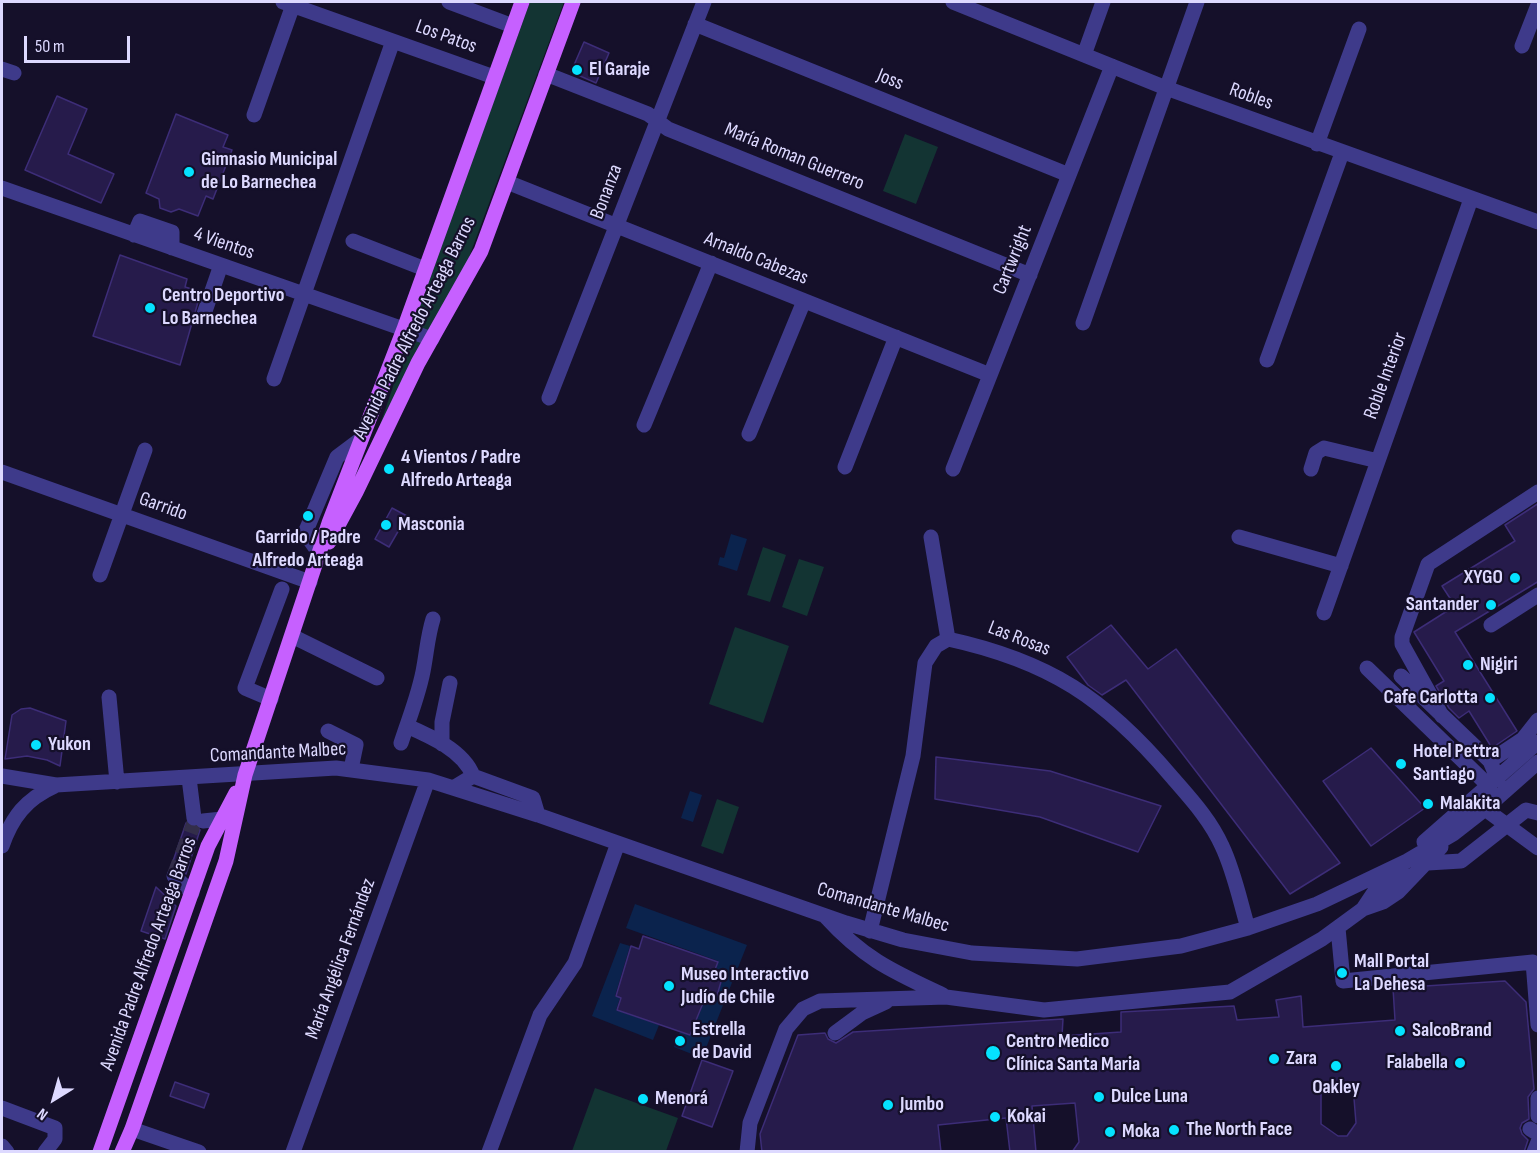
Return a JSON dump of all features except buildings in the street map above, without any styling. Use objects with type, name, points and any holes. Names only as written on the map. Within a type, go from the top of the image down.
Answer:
[{"type":"main road","name":"Avenida Padre Alfredo Arteaga Barros","points":[[122,1152],[226,861],[246,775],[317,559],[360,439],[404,329],[522,2]]},
{"type":"main road","name":"Avenida Padre Alfredo Arteaga Barros","points":[[317,559],[357,492],[432,339],[474,267],[573,2]]},
{"type":"main road","name":"Avenida Padre Alfredo Arteaga Barros","points":[[100,1152],[208,846],[246,775]]},
{"type":"street","points":[[449,2],[513,26]]},
{"type":"street","name":"Bonanza","points":[[549,398],[704,2]]},
{"type":"street","name":"Robles","points":[[953,2],[1166,88],[1539,222]]},
{"type":"street","points":[[1084,55],[1103,2]]},
{"type":"street","points":[[1083,323],[1197,2]]},
{"type":"street","points":[[254,115],[288,3]]},
{"type":"street","name":"Los Patos","points":[[288,3],[494,77]]},
{"type":"street","points":[[1522,46],[1537,12]]},
{"type":"street","name":"Joss","points":[[695,24],[1069,175]]},
{"type":"street","points":[[1317,144],[1359,29]]},
{"type":"street","points":[[274,379],[306,295],[393,41]]},
{"type":"street","name":"Cartwright","points":[[953,469],[1112,66]]},
{"type":"street","name":"María Roman Guerrero","points":[[546,74],[648,114],[668,129],[1030,275]]},
{"type":"street","points":[[1267,360],[1342,153]]},
{"type":"street","name":"Arnaldo Cabezas","points":[[507,182],[990,375]]},
{"type":"street","name":"4 Vientos","points":[[2,188],[432,339]]},
{"type":"street","name":"Roble Interior","points":[[1324,613],[1471,199]]},
{"type":"street","points":[[353,241],[425,269]]},
{"type":"street","points":[[644,425],[711,263]]},
{"type":"street","points":[[204,314],[221,265]]},
{"type":"street","points":[[750,434],[804,301]]},
{"type":"street","points":[[844,467],[896,338]]},
{"type":"street","points":[[1311,469],[1316,453],[1324,448],[1378,461]]},
{"type":"street","points":[[100,575],[145,450]]},
{"type":"street","name":"Garrido","points":[[2,472],[310,582]]},
{"type":"street","points":[[1442,716],[1405,653],[1402,637],[1428,564],[1539,492]]},
{"type":"street","points":[[1457,536],[1490,515],[1515,506]]},
{"type":"street","points":[[870,931],[913,756],[925,663],[936,646],[948,639],[931,537]]},
{"type":"street","points":[[1239,537],[1341,566]]},
{"type":"street","points":[[271,699],[245,688],[282,589]]},
{"type":"street","points":[[1491,625],[1539,595]]},
{"type":"street","points":[[401,743],[424,665],[426,640],[433,619]]},
{"type":"street","points":[[292,636],[377,678]]},
{"type":"street","name":"Las Rosas","points":[[948,639],[988,648],[1039,667],[1092,697],[1131,731],[1204,814],[1223,846],[1248,928]]},
{"type":"street","points":[[1367,669],[1494,784]]},
{"type":"street","points":[[1401,676],[1490,761],[1494,784]]},
{"type":"street","points":[[442,744],[442,722],[450,683]]},
{"type":"street","points":[[109,697],[117,782]]},
{"type":"street","points":[[1490,761],[1523,738],[1539,720]]},
{"type":"street","points":[[407,726],[442,744],[469,765],[473,776],[533,798],[538,815]]},
{"type":"street","points":[[328,731],[356,746],[351,769]]},
{"type":"street","name":"Comandante Malbec","points":[[1383,873],[1494,784],[1539,742]]},
{"type":"street","name":"Comandante Malbec","points":[[2,776],[56,785],[246,775],[308,769],[351,769],[428,780],[538,815],[870,931],[972,953],[1077,958],[1180,946],[1248,928],[1317,904],[1383,873],[1452,834],[1539,762]]},
{"type":"street","points":[[454,787],[473,776]]},
{"type":"street","points":[[189,778],[198,820],[222,819]]},
{"type":"street","name":"María Angélica Fernández","points":[[293,1152],[428,780]]},
{"type":"street","points":[[3,834],[25,804],[56,785]]},
{"type":"street","points":[[1422,868],[1461,861],[1532,811],[1513,785]]},
{"type":"street","points":[[1485,809],[1539,848]]},
{"type":"street","points":[[747,1152],[750,1123],[786,1029],[796,1015],[820,1001],[900,997],[971,998],[1044,1010],[1230,992],[1338,928],[1363,909],[1383,902],[1422,868],[1452,834]]},
{"type":"street","points":[[489,1152],[540,1015],[575,963],[618,843]]},
{"type":"street","points":[[174,876],[192,893]]},
{"type":"street","points":[[823,914],[848,941],[878,964],[946,997]]},
{"type":"street","points":[[1338,928],[1343,981],[1533,962],[1539,1025]]},
{"type":"street","points":[[835,1033],[862,1013],[900,997]]},
{"type":"street","points":[[1534,1152],[1539,1098]]},
{"type":"street","points":[[2,1108],[52,1126],[56,1135],[45,1152]]},
{"type":"street","points":[[132,1129],[199,1152]]},
{"type":"street","points":[[2,1146],[7,1152]]},
{"type":"green space","points":[[530,2],[564,2],[459,284],[376,437],[435,261]]},
{"type":"green space","points":[[905,134],[938,147],[916,204],[883,191]]},
{"type":"green space","points":[[763,547],[786,555],[770,602],[747,595]]},
{"type":"green space","points":[[799,559],[824,567],[807,616],[782,607]]},
{"type":"green space","points":[[735,627],[789,646],[763,723],[709,704]]},
{"type":"green space","points":[[717,799],[739,807],[723,854],[701,846]]},
{"type":"green space","points":[[595,1088],[678,1118],[666,1151],[572,1151]]},
{"type":"water","points":[[731,534],[747,539],[737,571],[718,565],[720,557],[724,558]]},
{"type":"water","points":[[690,791],[702,795],[693,822],[681,818]]},
{"type":"water","points":[[635,904],[747,945],[702,1058],[674,1047],[680,1032],[691,1035],[706,997],[716,999],[724,975],[715,972],[718,961],[626,928]]},
{"type":"water","points":[[620,943],[630,946],[615,996],[620,998],[616,1010],[659,1025],[653,1040],[592,1016]]},
{"type":"tunnel","points":[[174,876],[194,823],[203,821]]},
{"type":"place","name":"El Garaje","points":[[577,70]]},
{"type":"place","name":"Gimnasio Municipal de Lo Barnechea","points":[[189,172]]},
{"type":"place","name":"Centro Deportivo Lo Barnechea","points":[[150,308]]},
{"type":"place","name":"4 Vientos / Padre Alfredo Arteaga","points":[[389,469]]},
{"type":"place","name":"Garrido / Padre Alfredo Arteaga","points":[[308,516]]},
{"type":"place","name":"Masconia","points":[[386,525]]},
{"type":"place","name":"XYGO","points":[[1515,578]]},
{"type":"place","name":"Santander","points":[[1491,605]]},
{"type":"place","name":"Nigiri","points":[[1468,665]]},
{"type":"place","name":"Cafe Carlotta","points":[[1490,698]]},
{"type":"place","name":"Yukon","points":[[36,745]]},
{"type":"place","name":"Hotel Pettra Santiago","points":[[1401,764]]},
{"type":"place","name":"Malakita","points":[[1428,804]]},
{"type":"place","name":"Mall Portal La Dehesa","points":[[1342,973]]},
{"type":"place","name":"Museo Interactivo Judío de Chile","points":[[669,986]]},
{"type":"place","name":"SalcoBrand","points":[[1400,1031]]},
{"type":"place","name":"Estrella de David","points":[[680,1041]]},
{"type":"place","name":"Centro Medico Clínica Santa Maria","points":[[993,1053]]},
{"type":"place","name":"Zara","points":[[1274,1059]]},
{"type":"place","name":"Falabella","points":[[1460,1063]]},
{"type":"place","name":"Oakley","points":[[1336,1066]]},
{"type":"place","name":"Dulce Luna","points":[[1099,1097]]},
{"type":"place","name":"Menorá","points":[[643,1099]]},
{"type":"place","name":"Jumbo","points":[[888,1105]]},
{"type":"place","name":"Kokai","points":[[995,1117]]},
{"type":"place","name":"The North Face","points":[[1174,1130]]},
{"type":"place","name":"Moka","points":[[1110,1132]]}]
